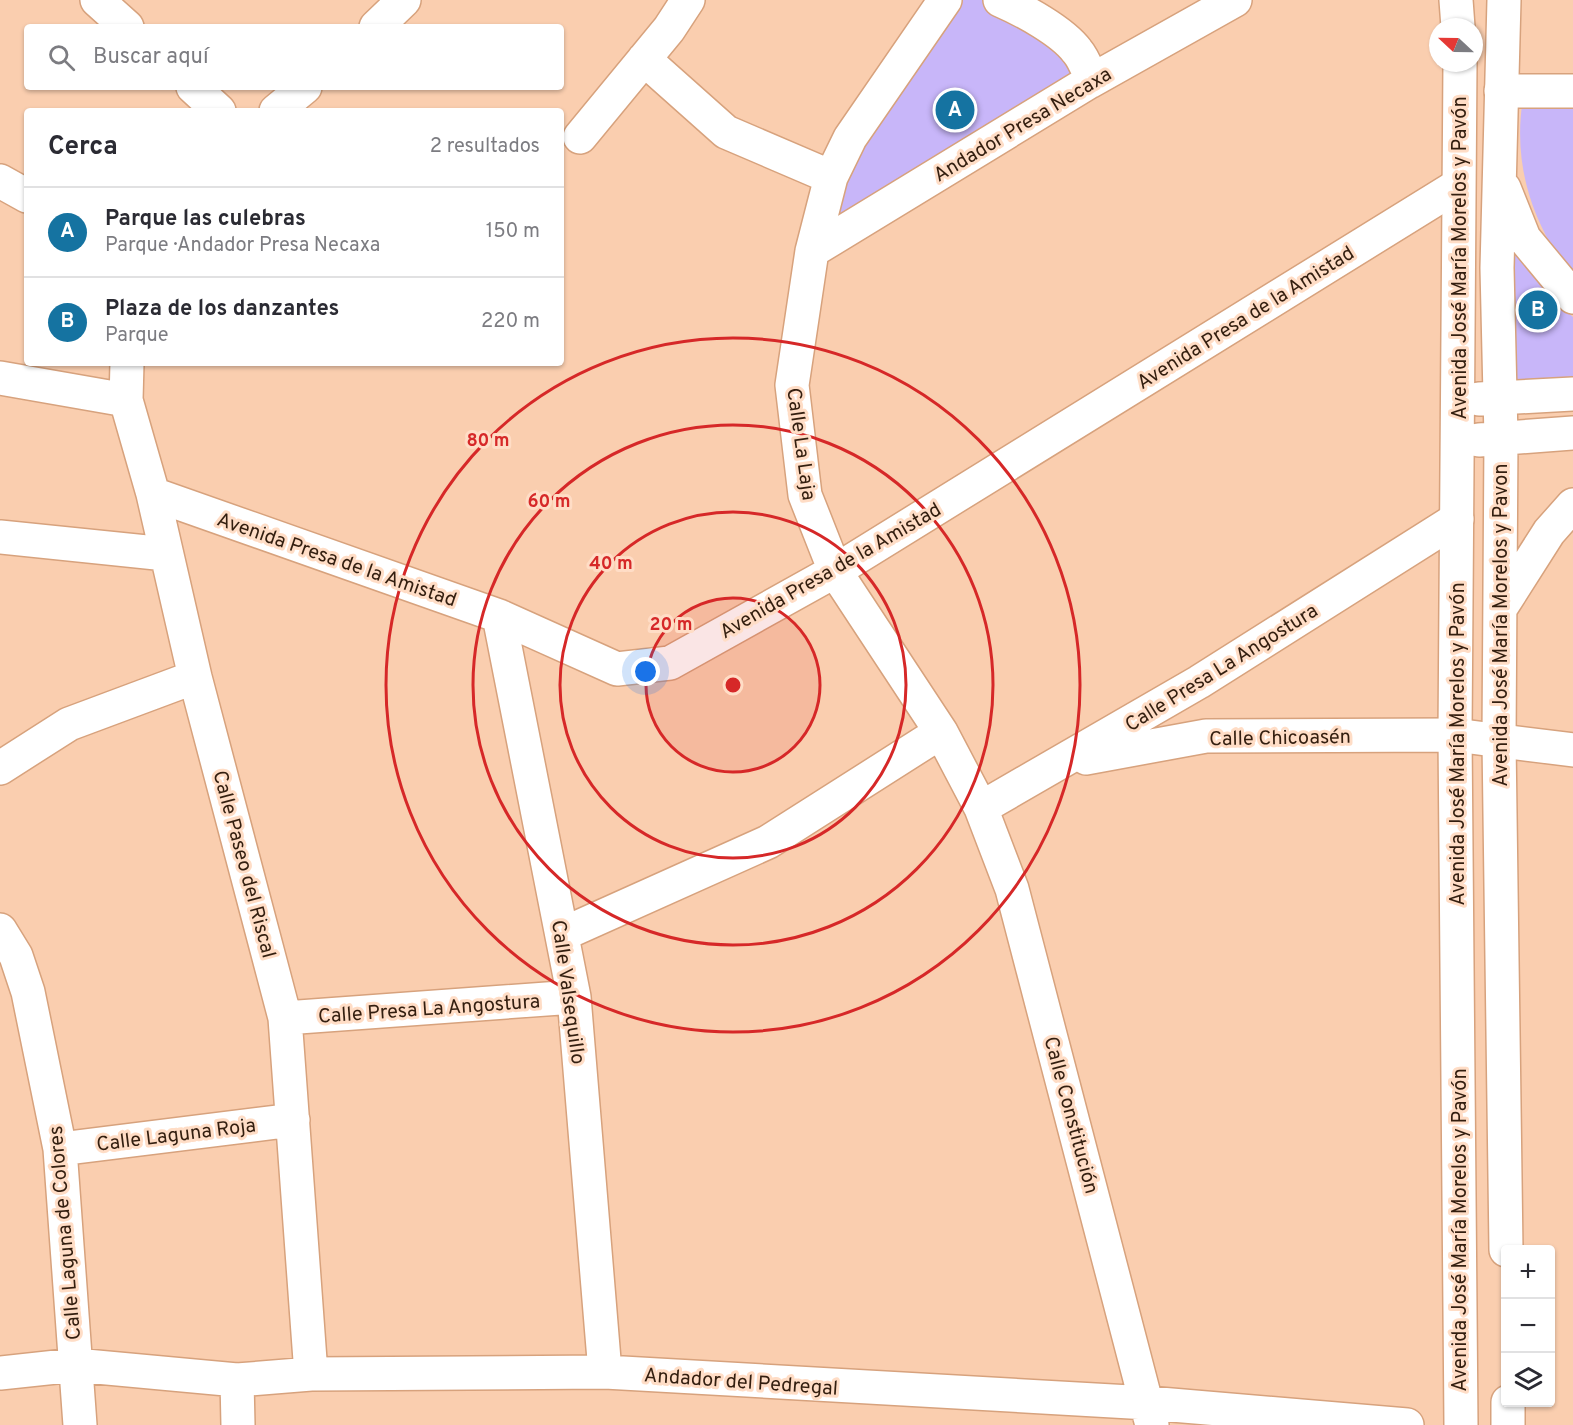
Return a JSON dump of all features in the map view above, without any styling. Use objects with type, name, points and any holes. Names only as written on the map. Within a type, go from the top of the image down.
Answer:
[{"type":"street","points":[[97,0],[124,24]]},
{"type":"street","points":[[379,24],[404,0]]},
{"type":"street","points":[[580,137],[669,29],[688,0]]},
{"type":"street","name":"Calle La Laja","points":[[945,0],[850,138],[831,177],[812,251],[792,385],[805,495],[835,571],[941,732],[981,808]]},
{"type":"street","points":[[1000,0],[1018,8],[1068,41],[1078,52],[1092,80]]},
{"type":"street","name":"Andador Presa Necaxa","points":[[812,251],[1092,80],[1234,0]]},
{"type":"street","points":[[1456,0],[1457,18]]},
{"type":"street","name":"Avenida José María Morelos y Pavon","points":[[1504,0],[1498,175],[1501,438],[1498,741],[1506,1245]]},
{"type":"street","points":[[644,59],[726,132],[831,177]]},
{"type":"street","name":"Avenida José María Morelos y Pavón","points":[[1460,72],[1457,186],[1459,441],[1455,735],[1461,1425]]},
{"type":"street","points":[[196,90],[216,108]]},
{"type":"street","points":[[280,108],[301,90]]},
{"type":"street","points":[[1501,91],[1573,91]]},
{"type":"street","points":[[1498,175],[1524,238],[1573,297]]},
{"type":"street","points":[[0,181],[24,194]]},
{"type":"street","name":"Avenida Presa de la Amistad","points":[[153,494],[499,616],[617,669],[670,663],[835,571],[1457,186]]},
{"type":"street","name":"Calle Paseo del Riscal","points":[[127,366],[126,400],[153,494],[195,677],[285,1018],[311,1374]]},
{"type":"street","points":[[0,378],[126,400]]},
{"type":"street","points":[[1459,400],[1573,394]]},
{"type":"street","points":[[1459,441],[1573,433]]},
{"type":"street","points":[[1500,609],[1549,532],[1573,505]]},
{"type":"street","name":"Calle Presa La Angostura","points":[[981,808],[1200,682],[1457,519]]},
{"type":"street","points":[[0,537],[166,554]]},
{"type":"street","name":"Calle Valsequillo","points":[[499,616],[574,997],[606,1372]]},
{"type":"street","points":[[0,768],[69,724],[195,677]]},
{"type":"street","points":[[1200,682],[1194,708],[1197,729],[1206,736]]},
{"type":"street","points":[[563,934],[768,842],[941,732]]},
{"type":"street","name":"Calle Chicoasén","points":[[1064,762],[1206,736],[1455,735],[1573,750]]},
{"type":"street","name":"Calle Constitución","points":[[981,808],[1012,889],[1150,1414]]},
{"type":"street","name":"Calle Laguna de Colores","points":[[0,930],[16,956],[28,992],[60,1149],[80,1425]]},
{"type":"street","name":"Calle Presa La Angostura","points":[[285,1018],[574,997]]},
{"type":"street","name":"Calle Laguna Roja","points":[[60,1149],[293,1120]]},
{"type":"street","name":"Andador del Pedregal","points":[[0,1373],[75,1365],[237,1380],[311,1374],[606,1372],[1150,1414],[1407,1425]]},
{"type":"street","points":[[237,1380],[238,1425]]},
{"type":"street","points":[[1508,1407],[1508,1425]]},
{"type":"shaded area","points":[[944,0],[1000,0],[1092,80],[813,246],[831,177]]},
{"type":"shaded area","points":[[1523,98],[1573,98],[1573,279],[1547,237],[1529,194],[1523,171],[1521,148],[1520,123]]},
{"type":"shaded area","points":[[1509,229],[1559,304],[1573,317],[1573,383],[1511,387]]},
{"type":"place","name":"Parque las culebras","points":[[955,110]]},
{"type":"place","name":"Plaza de los danzantes","points":[[1538,310]]}]
